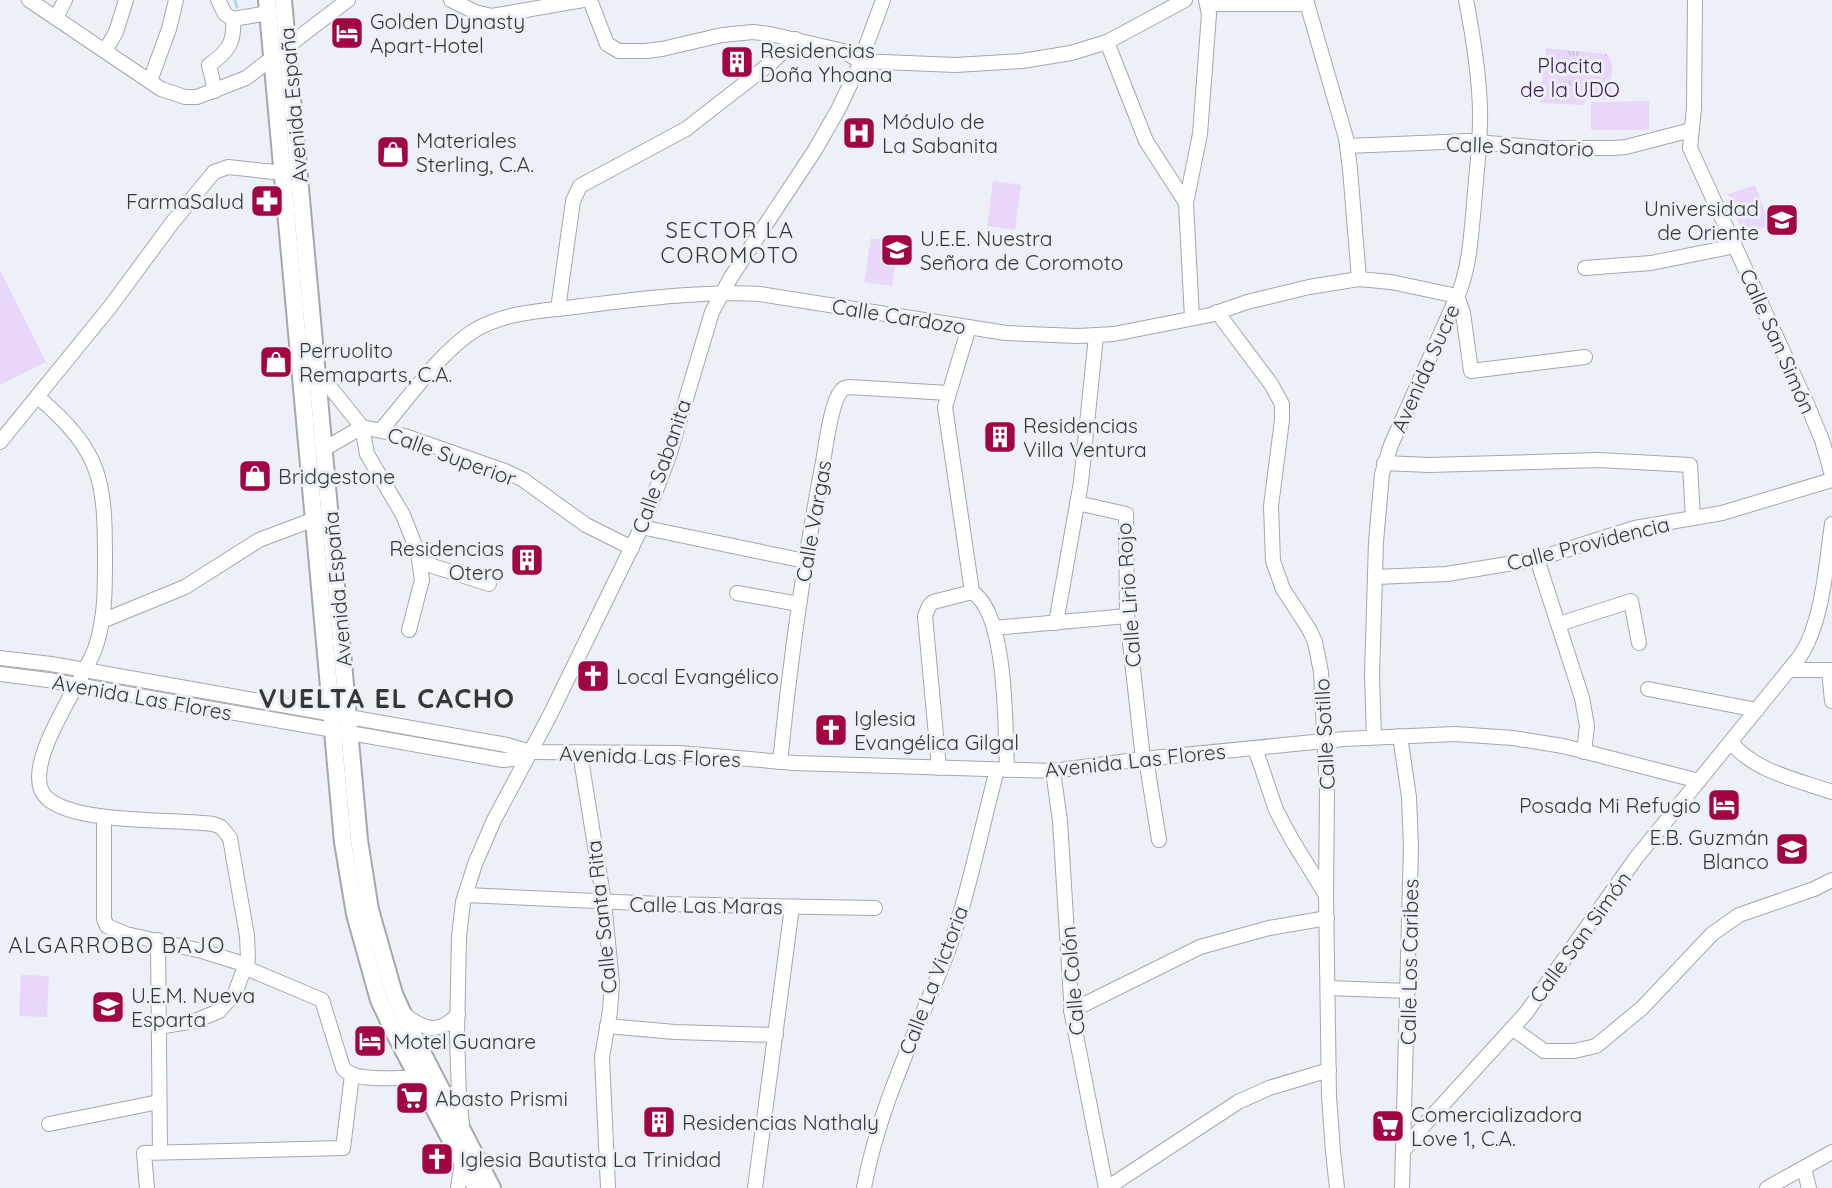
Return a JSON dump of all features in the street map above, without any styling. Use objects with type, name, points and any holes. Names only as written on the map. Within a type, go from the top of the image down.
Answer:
[{"type":"main road","name":"Avenida España","points":[[283,0],[317,371],[315,519],[341,724],[367,894],[380,950],[401,1011],[492,1188]]},
{"type":"main road","name":"Avenida España","points":[[267,7],[283,173],[316,451],[341,724],[343,842],[354,914],[379,1000],[476,1188]]},
{"type":"street","points":[[29,0],[161,88],[185,97],[197,97],[246,78],[348,0]]},
{"type":"street","points":[[56,18],[65,0]]},
{"type":"street","points":[[105,51],[116,32],[126,0]]},
{"type":"street","points":[[150,81],[169,28],[176,0]]},
{"type":"street","points":[[218,0],[225,15],[233,19],[267,7]]},
{"type":"street","points":[[452,0],[483,15],[492,16],[583,0]]},
{"type":"street","points":[[590,0],[607,44],[619,51],[662,50],[738,33],[770,33],[843,51],[860,61],[901,64],[988,64],[1048,58],[1107,42],[1185,0]]},
{"type":"street","name":"Calle Sabanita","points":[[463,1132],[459,1096],[460,918],[475,864],[494,820],[632,548],[669,456],[712,312],[754,241],[815,150],[839,108],[883,0]]},
{"type":"street","name":"Avenida Sucre","points":[[1374,737],[1372,675],[1375,577],[1379,492],[1384,463],[1457,296],[1467,265],[1480,110],[1477,70],[1466,0]]},
{"type":"street","name":"Calle San Simón","points":[[1695,0],[1694,108],[1690,148],[1807,404],[1822,440],[1832,475]]},
{"type":"street","points":[[1192,318],[1186,203],[1195,166],[1203,108],[1209,14],[1206,2],[1306,2],[1347,146],[1359,279]]},
{"type":"street","points":[[215,91],[209,65],[219,58],[231,43],[234,31],[233,19]]},
{"type":"street","points":[[558,309],[573,201],[580,186],[686,129],[771,63],[796,39]]},
{"type":"street","points":[[1107,42],[1146,141],[1186,203]]},
{"type":"street","name":"Calle Sanatorio","points":[[1347,146],[1462,141],[1543,148],[1613,148],[1691,130]]},
{"type":"street","points":[[0,442],[124,289],[179,214],[214,172],[228,167],[283,173]]},
{"type":"street","points":[[1585,268],[1651,263],[1735,246]]},
{"type":"street","name":"Calle Cardozo","points":[[381,430],[445,356],[473,331],[502,317],[558,309],[722,293],[760,294],[969,327],[1025,334],[1096,336],[1192,318],[1266,296],[1359,279],[1390,282],[1457,296]]},
{"type":"street","points":[[1457,296],[1463,313],[1471,371],[1585,357]]},
{"type":"street","name":"Calle Sotillo","points":[[1217,312],[1271,384],[1282,404],[1271,506],[1272,554],[1283,589],[1315,642],[1321,672],[1327,791],[1329,1070],[1332,1152],[1337,1188]]},
{"type":"street","points":[[939,768],[925,615],[933,602],[972,592],[945,413],[948,393],[969,327]]},
{"type":"street","points":[[1056,623],[1084,460],[1096,336]]},
{"type":"street","name":"Calle Superior","points":[[317,371],[362,427]]},
{"type":"street","name":"Calle Vargas","points":[[780,762],[805,561],[829,431],[841,391],[846,387],[856,387],[948,393]]},
{"type":"street","points":[[38,397],[73,430],[91,457],[102,488],[104,517],[105,591],[102,621],[96,649],[51,733],[41,765],[41,786],[45,796],[59,805],[104,817],[213,824],[226,831],[232,847],[247,936],[246,967],[235,993],[219,1011],[195,1021],[158,1027]]},
{"type":"street","points":[[362,427],[367,454],[403,514],[420,562],[422,580],[409,630]]},
{"type":"street","name":"Calle Superior","points":[[316,451],[362,427],[416,440],[522,479],[586,525],[632,548]]},
{"type":"street","points":[[1384,463],[1430,465],[1599,460],[1690,465],[1693,518]]},
{"type":"street","name":"Calle Providencia","points":[[1375,577],[1447,574],[1536,559],[1635,528],[1733,510],[1832,480]]},
{"type":"street","name":"Calle Lirio Rojo","points":[[1077,503],[1126,514],[1127,616],[1145,759],[1159,840]]},
{"type":"street","points":[[102,621],[177,591],[211,573],[259,540],[315,519]]},
{"type":"street","name":"Calle San Simón","points":[[1403,1151],[1456,1088],[1526,1013],[1636,858],[1790,670],[1807,645],[1812,632],[1829,564],[1832,524]]},
{"type":"street","points":[[641,527],[805,561]]},
{"type":"street","points":[[1536,559],[1586,713],[1587,734],[1584,752]]},
{"type":"street","points":[[420,562],[489,584]]},
{"type":"street","name":"Calle La Victoria","points":[[864,1188],[874,1142],[899,1069],[957,924],[1002,770],[1002,673],[998,640],[981,598],[972,592]]},
{"type":"street","points":[[737,593],[799,604]]},
{"type":"street","points":[[1558,624],[1631,601],[1639,643]]},
{"type":"street","points":[[994,628],[1127,616]]},
{"type":"street","name":"Avenida Las Flores","points":[[0,658],[85,671],[503,760],[513,759],[530,752],[688,753],[780,762],[1053,771],[1145,759],[1325,741],[1444,734],[1538,741],[1699,781]]},
{"type":"street","points":[[1790,670],[1831,670],[1832,701]]},
{"type":"street","name":"Avenida Las Flores","points":[[0,674],[341,724]]},
{"type":"street","points":[[1648,689],[1757,710]]},
{"type":"street","name":"Calle Los Caribes","points":[[1400,736],[1410,812],[1408,991],[1402,1188]]},
{"type":"street","points":[[1731,741],[1738,751],[1751,760],[1832,792]]},
{"type":"street","points":[[1255,748],[1276,810],[1326,895]]},
{"type":"street","name":"Calle Santa Rita","points":[[580,753],[604,902],[612,983],[603,1045],[602,1075],[608,1188]]},
{"type":"street","name":"Calle Colón","points":[[1053,771],[1060,821],[1071,1011],[1106,1188]]},
{"type":"street","points":[[104,817],[104,922],[114,930],[202,951],[246,967],[322,1000],[343,1068],[352,1075],[417,1077]]},
{"type":"street","points":[[1512,1029],[1544,1051],[1574,1051],[1596,1046],[1642,1008],[1700,945],[1729,921],[1832,880]]},
{"type":"street","name":"Calle Las Maras","points":[[465,895],[604,902],[875,908]]},
{"type":"street","points":[[755,1188],[792,907]]},
{"type":"street","points":[[1071,1011],[1200,947],[1269,928],[1327,918]]},
{"type":"street","points":[[158,940],[160,1152]]},
{"type":"street","points":[[1329,987],[1408,991]]},
{"type":"street","points":[[401,1011],[419,1025],[432,1028],[444,1025],[458,1014]]},
{"type":"street","points":[[607,1026],[675,1032],[776,1035]]},
{"type":"street","points":[[1106,1188],[1238,1102],[1269,1088],[1329,1070]]},
{"type":"street","points":[[147,1188],[144,1153],[343,1148],[352,1075]]},
{"type":"street","points":[[49,1124],[159,1102]]},
{"type":"street","points":[[1767,1188],[1832,1152]]},
{"type":"street","points":[[458,1188],[462,1162]]},
{"type":"street","points":[[1804,1168],[1809,1188]]},
{"type":"green space","name":"Placita de la UDO","points":[[1546,48],[1607,54],[1612,65],[1611,100],[1586,98],[1585,105],[1540,103]]},
{"type":"green space","points":[[1649,101],[1649,130],[1591,130],[1591,102]]},
{"type":"green space","points":[[993,181],[1021,185],[1015,230],[987,226]]},
{"type":"green space","points":[[1755,185],[1770,225],[1743,235],[1728,194]]},
{"type":"green space","points":[[871,238],[899,242],[892,286],[864,282]]},
{"type":"green space","points":[[0,270],[46,362],[0,385]]},
{"type":"green space","points":[[21,975],[49,976],[47,1017],[19,1016]]},
{"type":"waterway","points":[[235,0],[237,7]]},
{"type":"place","name":"Golden Dynasty Apart-Hotel","points":[[347,33]]},
{"type":"place","name":"Residencias Doña Yhoana","points":[[737,62]]},
{"type":"place","name":"Módulo de La Sabanita","points":[[859,133]]},
{"type":"place","name":"Materiales Sterling, C.A.","points":[[393,152]]},
{"type":"place","name":"FarmaSalud","points":[[267,201]]},
{"type":"place","name":"Universidad de Oriente","points":[[1782,220]]},
{"type":"place","name":"U.E.E. Nuestra Señora de Coromoto","points":[[897,250]]},
{"type":"place","name":"Perruolito Remaparts, C.A.","points":[[276,362]]},
{"type":"place","name":"Residencias Villa Ventura","points":[[1000,437]]},
{"type":"place","name":"Bridgestone","points":[[255,476]]},
{"type":"place","name":"Residencias Otero","points":[[527,560]]},
{"type":"place","name":"Local Evangélico","points":[[593,676]]},
{"type":"place","name":"Iglesia Evangélica Gilgal","points":[[831,730]]},
{"type":"place","name":"Posada Mi Refugio","points":[[1724,805]]},
{"type":"place","name":"E.B. Guzmán Blanco","points":[[1792,849]]},
{"type":"place","name":"U.E.M. Nueva Esparta","points":[[108,1007]]},
{"type":"place","name":"Motel Guanare","points":[[370,1041]]},
{"type":"place","name":"Abasto Prismi","points":[[412,1098]]},
{"type":"place","name":"Residencias Nathaly","points":[[659,1122]]},
{"type":"place","name":"Comercializadora Love 1, C.A.","points":[[1388,1126]]},
{"type":"place","name":"Iglesia Bautista La Trinidad","points":[[437,1159]]},
{"type":"district","name":"SECTOR LA COROMOTO","points":[[730,242]]},
{"type":"district","name":"VUELTA EL CACHO","points":[[387,698]]},
{"type":"district","name":"ALGARROBO BAJO","points":[[117,945]]}]
